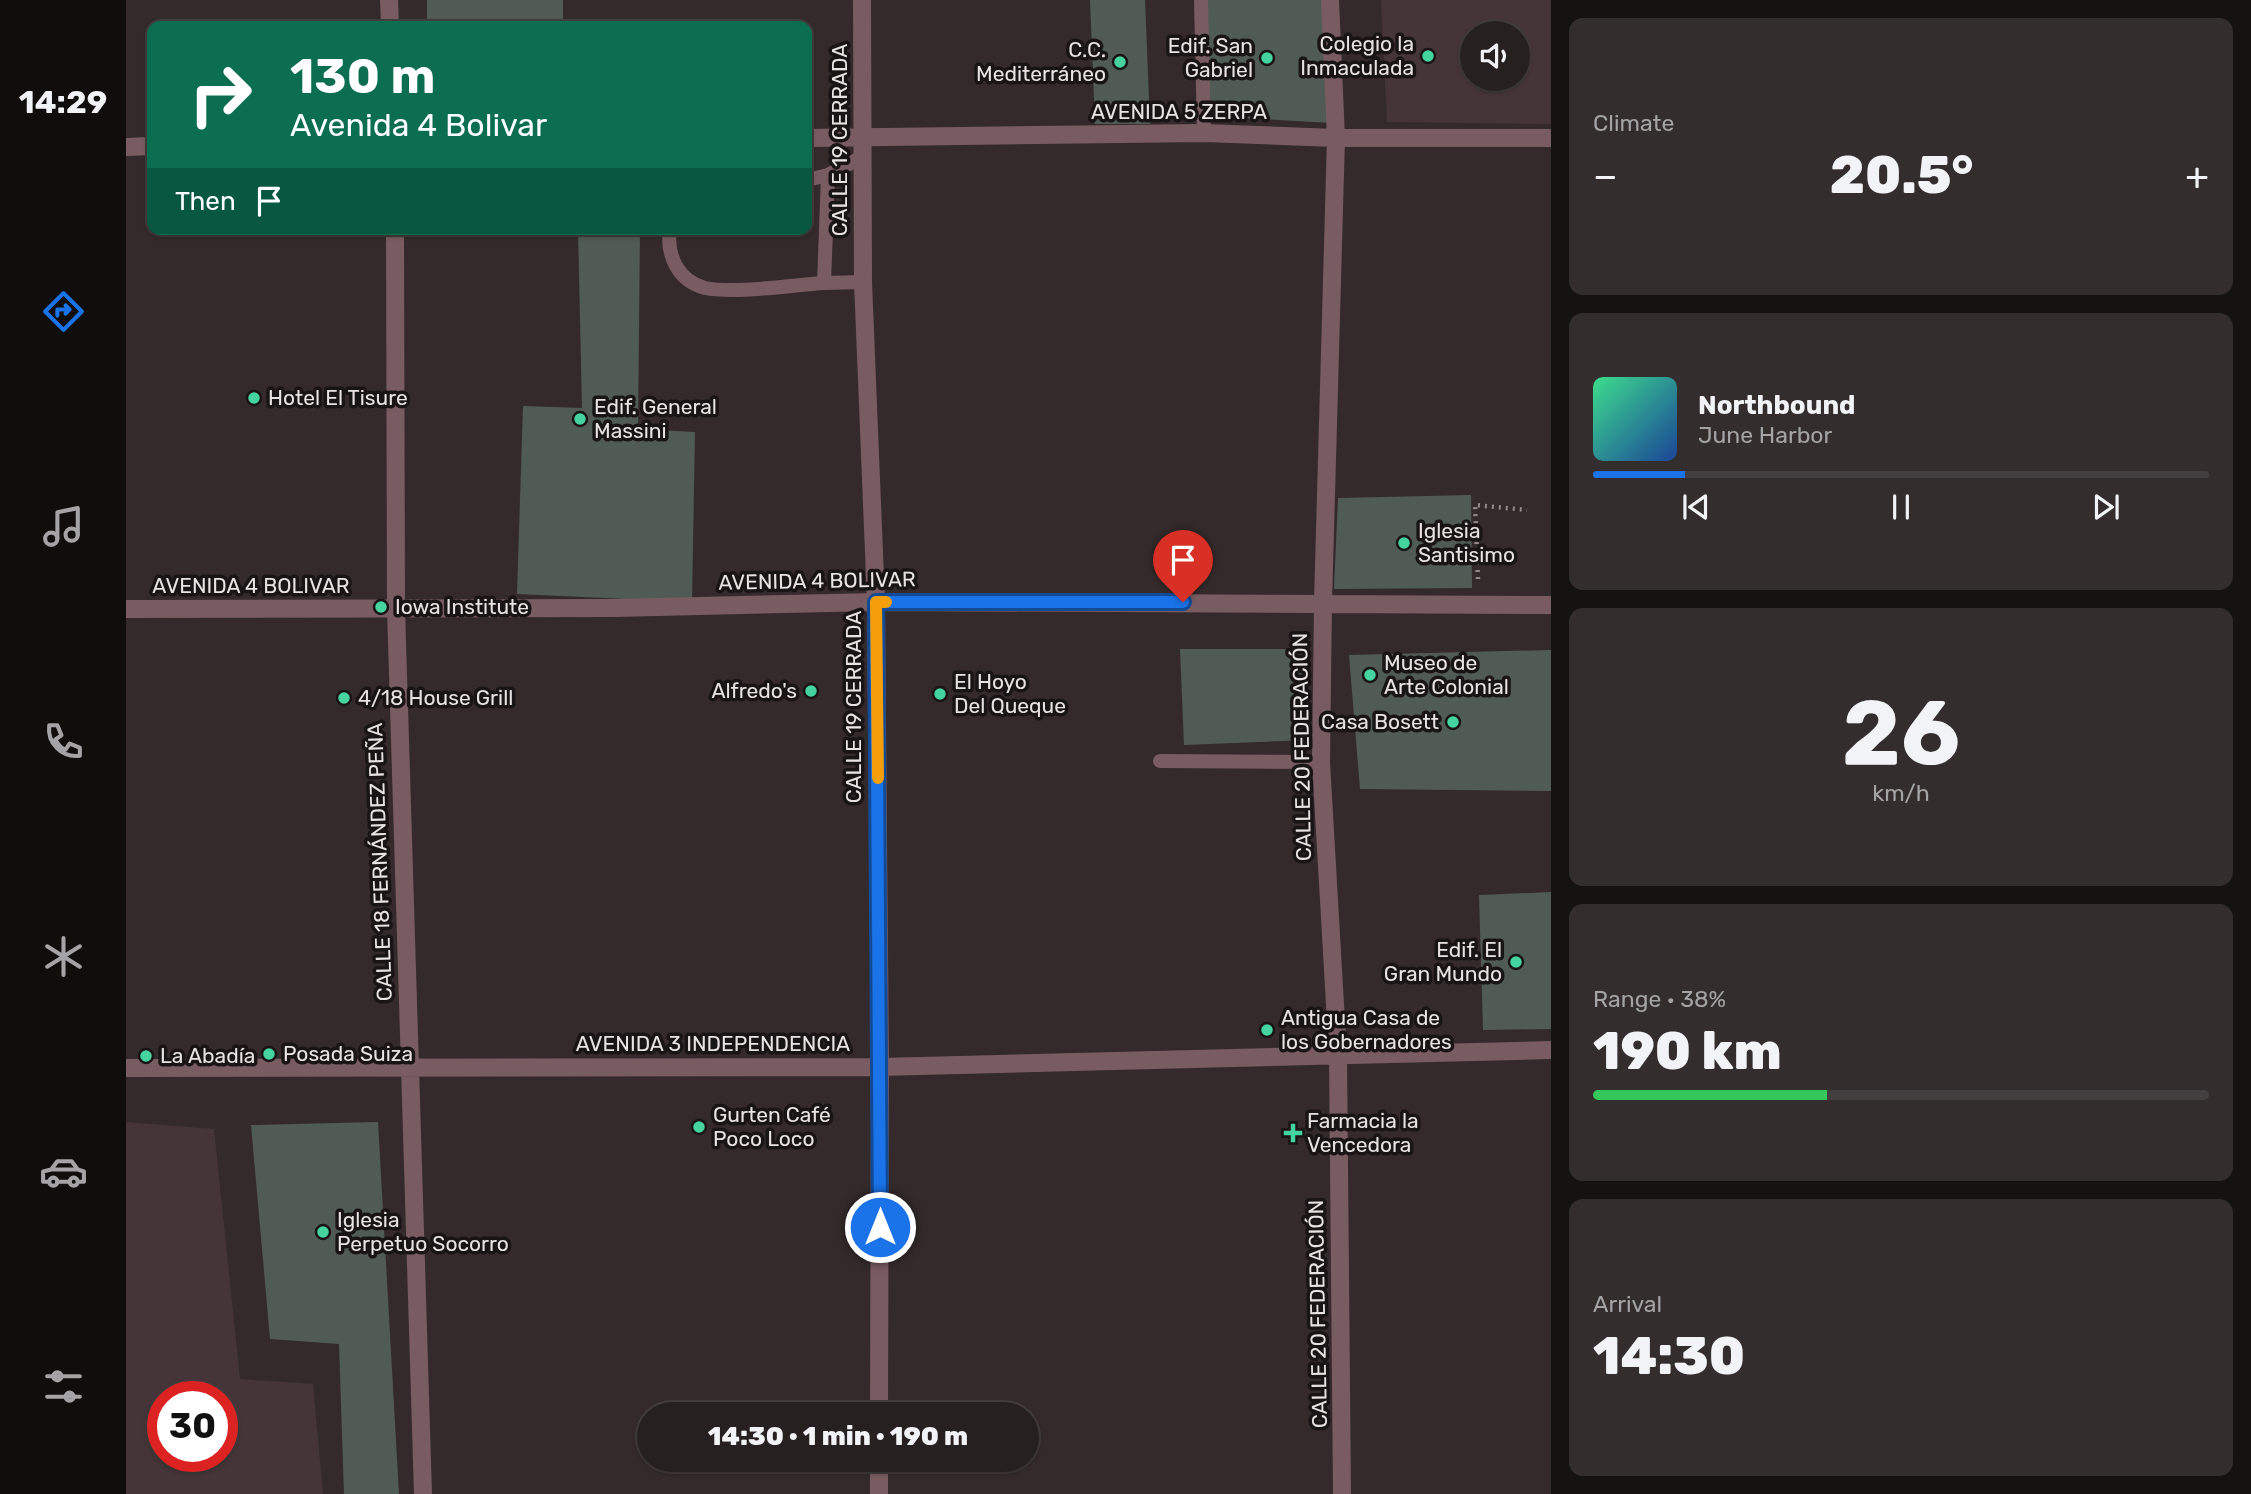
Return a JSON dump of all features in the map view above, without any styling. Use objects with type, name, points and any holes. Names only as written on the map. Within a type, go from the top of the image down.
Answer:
[{"type":"street","points":[[389,0],[390,21]]},
{"type":"street","name":"CALLE 19 CERRADA","points":[[862,0],[863,282],[876,602],[880,1067],[879,1402]]},
{"type":"street","name":"CALLE 20 FEDERACIÓN","points":[[1330,0],[1336,138],[1321,762],[1338,1056],[1342,1494]]},
{"type":"street","name":"AVENIDA 5 ZERPA","points":[[812,138],[1204,133],[1336,138],[1551,138]]},
{"type":"street","points":[[126,147],[147,146]]},
{"type":"street","name":"CALLE 18 FERNÁNDEZ PEÑA","points":[[394,235],[396,609],[423,1494]]},
{"type":"street","name":"AVENIDA 4 BOLIVAR","points":[[126,609],[628,607],[876,602],[1551,605]]},
{"type":"street","name":"AVENIDA 3 INDEPENDENCIA","points":[[126,1068],[880,1067],[1551,1050]]},
{"type":"street","points":[[879,1472],[879,1494]]},
{"type":"lane","points":[[1201,0],[1204,133]]},
{"type":"lane","points":[[812,179],[828,176],[862,157]]},
{"type":"lane","points":[[824,283],[828,176]]},
{"type":"lane","points":[[670,235],[670,256],[683,276],[703,287],[726,290],[863,282]]},
{"type":"lane","points":[[1160,761],[1321,762]]},
{"type":"path","points":[[1479,605],[1475,505],[1527,510]]},
{"type":"shaded area","name":"Colegio la Inmaculada","points":[[1381,0],[1551,0],[1551,124],[1387,122]]},
{"type":"shaded area","points":[[126,1122],[214,1129],[240,1379],[313,1384],[323,1494],[126,1494]]},
{"type":"building","points":[[427,0],[563,0],[563,21],[427,21]]},
{"type":"building","name":"C.C. Mediterráneo","points":[[1090,0],[1145,0],[1150,124],[1095,124]]},
{"type":"building","name":"Edif. San Gabriel","points":[[1202,0],[1326,0],[1331,123],[1208,116]]},
{"type":"building","name":"Edif. General Massini","points":[[578,235],[640,235],[638,429],[695,432],[692,602],[517,594],[523,406],[582,408]]},
{"type":"building","name":"Iglesia Santisimo","points":[[1471,495],[1472,588],[1334,589],[1338,498]]},
{"type":"building","points":[[1180,649],[1302,649],[1310,740],[1184,745]]},
{"type":"building","name":"Casa Bosett","points":[[1551,650],[1551,791],[1360,789],[1349,655]]},
{"type":"building","name":"Edif. El Gran Mundo","points":[[1551,892],[1551,1029],[1483,1030],[1479,895]]},
{"type":"building","name":"Iglesia Perpetuo Socorro","points":[[378,1122],[399,1494],[344,1494],[339,1344],[270,1339],[251,1125]]},
{"type":"slow traffic","points":[[878,778],[876,602],[886,602]]},
{"type":"place","name":"Colegio la Inmaculada","points":[[1428,56]]},
{"type":"place","name":"Edif. San Gabriel","points":[[1267,58]]},
{"type":"place","name":"C.C. Mediterráneo","points":[[1120,62]]},
{"type":"place","name":"Hotel El Tisure","points":[[254,398]]},
{"type":"place","name":"Edif. General Massini","points":[[580,419]]},
{"type":"place","name":"Iglesia Santisimo","points":[[1404,543]]},
{"type":"place","name":"Iowa Institute","points":[[381,607]]},
{"type":"place","name":"Museo de Arte Colonial","points":[[1370,675]]},
{"type":"place","name":"Alfredo's","points":[[811,691]]},
{"type":"place","name":"El Hoyo Del Queque","points":[[940,694]]},
{"type":"place","name":"4/18 House Grill","points":[[344,698]]},
{"type":"place","name":"Casa Bosett","points":[[1453,722]]},
{"type":"place","name":"Edif. El Gran Mundo","points":[[1516,962]]},
{"type":"place","name":"Antigua Casa de los Gobernadores","points":[[1267,1030]]},
{"type":"place","name":"Posada Suiza","points":[[269,1054]]},
{"type":"place","name":"La Abadía","points":[[146,1056]]},
{"type":"place","name":"Gurten Café Poco Loco","points":[[699,1127]]},
{"type":"place","name":"Farmacia la Vencedora","points":[[1293,1133]]},
{"type":"place","name":"Iglesia Perpetuo Socorro","points":[[323,1232]]},
{"type":"route","points":[[880,1227],[876,602],[1183,602]]}]
